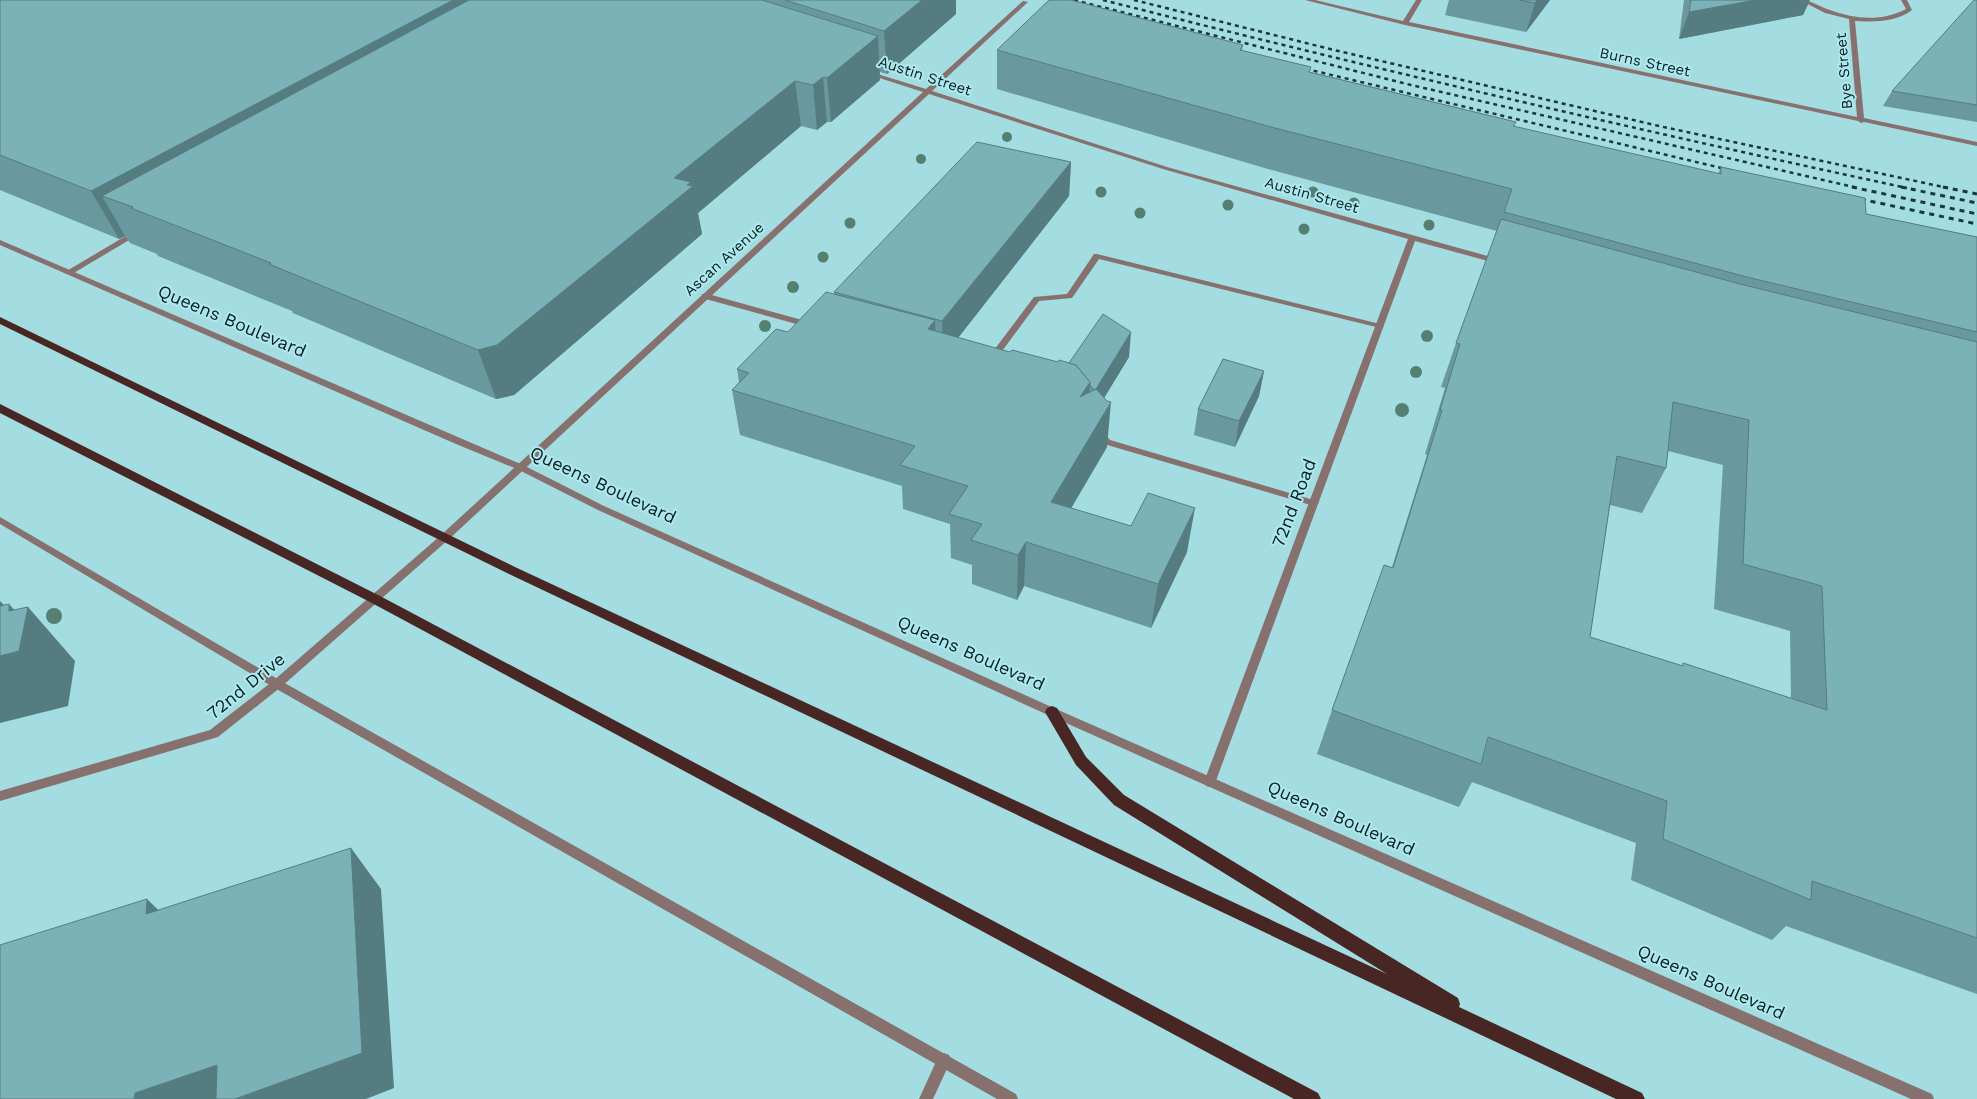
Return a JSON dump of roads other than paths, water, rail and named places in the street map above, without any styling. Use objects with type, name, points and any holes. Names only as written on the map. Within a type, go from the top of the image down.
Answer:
[{"type":"main road","points":[[0,320],[444,538],[1636,1099]]},
{"type":"main road","points":[[0,408],[375,599],[1312,1099]]},
{"type":"main road","points":[[1052,712],[1081,761],[1119,800],[1504,1036]]},
{"type":"street","name":"Burns Street","points":[[1308,0],[1404,23],[1977,144]]},
{"type":"street","points":[[1404,23],[1419,0]]},
{"type":"street","points":[[1803,0],[1830,13],[1852,18],[1878,20],[1899,17],[1909,10],[1904,0]]},
{"type":"street","name":"Ascan Avenue","points":[[444,538],[1025,2]]},
{"type":"street","name":"Bye Street","points":[[1852,18],[1861,121]]},
{"type":"street","name":"Austin Street","points":[[863,71],[1165,168],[1505,263]]},
{"type":"street","points":[[69,272],[144,230]]},
{"type":"street","name":"72nd Road","points":[[1210,782],[1412,238]]},
{"type":"street","name":"Queens Boulevard","points":[[0,242],[520,467],[601,508],[1052,712],[1926,1099]]},
{"type":"street","points":[[988,365],[1037,299],[1069,296],[1097,256],[1380,326]]},
{"type":"street","points":[[705,296],[815,327]]},
{"type":"street","points":[[1095,428],[1107,442],[1314,503]]},
{"type":"street","points":[[0,520],[277,684],[1011,1099]]},
{"type":"street","name":"72nd Drive","points":[[0,796],[214,734],[277,684],[444,538]]},
{"type":"street","points":[[926,1099],[944,1060]]},
{"type":"railway","points":[[1074,0],[1411,85],[1858,188]]},
{"type":"railway","points":[[1103,0],[1504,98],[1907,188]]},
{"type":"railway","points":[[1134,0],[1334,50],[1659,126],[1948,188]]},
{"type":"railway","points":[[1298,67],[1734,171]]},
{"type":"railway","points":[[1852,187],[1977,214]]},
{"type":"railway","points":[[1901,187],[1977,203]]},
{"type":"railway","points":[[1943,187],[1977,194]]},
{"type":"railway","points":[[1851,197],[1977,224]]}]
